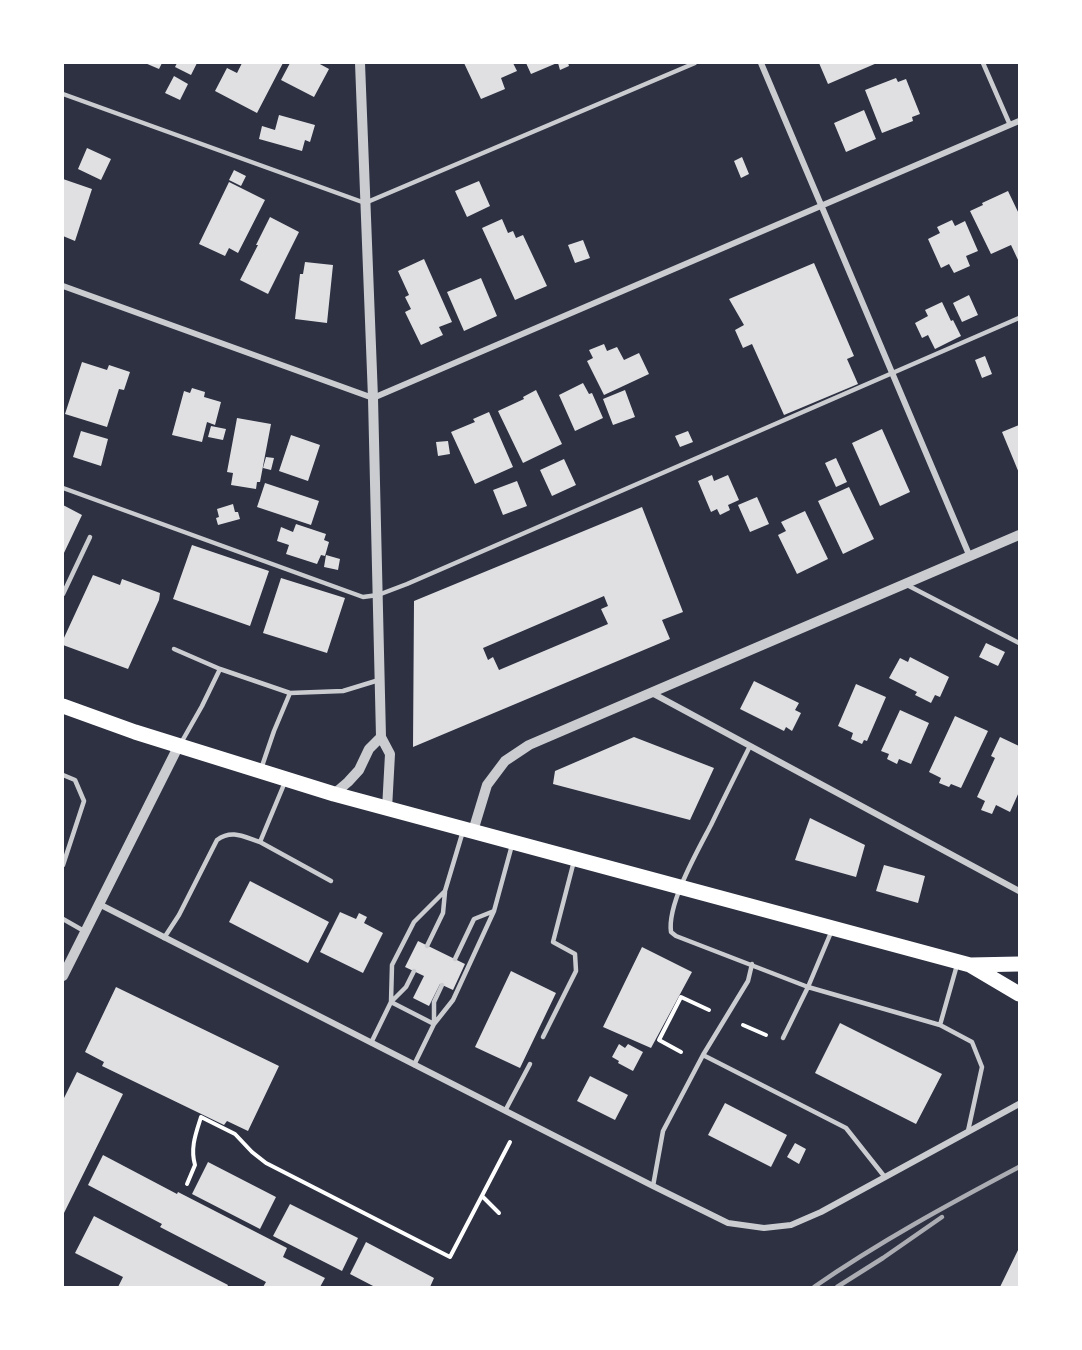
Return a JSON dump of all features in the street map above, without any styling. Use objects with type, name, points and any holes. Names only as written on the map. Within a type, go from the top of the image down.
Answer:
[{"type":"main road","points":[[63,706],[135,732],[334,794],[964,963],[1019,994]]},
{"type":"main road","points":[[964,963],[1019,964]]},
{"type":"street","points":[[360,63],[373,398],[381,737],[390,754],[387,809]]},
{"type":"street","points":[[761,63],[970,557]]},
{"type":"street","points":[[63,286],[373,398],[1019,121]]},
{"type":"street","points":[[469,830],[487,785],[505,761],[530,745],[1019,535]]},
{"type":"street","points":[[652,693],[1019,891]]},
{"type":"street","points":[[334,794],[359,770],[369,749],[381,737]]},
{"type":"street","points":[[63,976],[179,745]]},
{"type":"street","points":[[99,904],[728,1223],[764,1228],[791,1226],[821,1212],[1019,1104]]},
{"type":"lane","points":[[63,94],[365,203],[695,63]]},
{"type":"lane","points":[[983,63],[1010,125]]},
{"type":"lane","points":[[63,488],[363,597],[378,595],[1019,318]]},
{"type":"lane","points":[[63,594],[90,537]]},
{"type":"lane","points":[[905,584],[1019,643]]},
{"type":"lane","points":[[174,649],[220,669],[290,693],[343,691],[380,680]]},
{"type":"lane","points":[[179,745],[220,669]]},
{"type":"lane","points":[[261,771],[273,731],[290,693]]},
{"type":"lane","points":[[750,746],[680,886],[671,922],[671,932],[681,938],[808,987],[940,1025],[972,1042],[982,1067],[968,1131]]},
{"type":"lane","points":[[63,775],[75,780],[84,801],[63,865]]},
{"type":"lane","points":[[260,842],[286,779]]},
{"type":"lane","points":[[427,946],[443,913],[445,891],[469,830]]},
{"type":"lane","points":[[164,938],[179,915],[217,840],[224,835],[234,834],[260,842],[331,881]]},
{"type":"lane","points":[[414,1065],[434,1024],[453,1000],[494,911],[513,842]]},
{"type":"lane","points":[[543,1037],[576,971],[575,954],[553,942],[574,858]]},
{"type":"lane","points":[[391,1002],[392,964],[414,922],[445,891]]},
{"type":"lane","points":[[455,959],[474,919],[494,911]]},
{"type":"lane","points":[[63,919],[85,931]]},
{"type":"lane","points":[[783,1038],[808,987],[833,927]]},
{"type":"lane","points":[[940,1025],[964,963]]},
{"type":"lane","points":[[653,1186],[663,1131],[703,1055],[748,981],[752,964]]},
{"type":"lane","points":[[371,1043],[391,1002],[406,987],[414,971]]},
{"type":"lane","points":[[434,1024],[434,1002],[442,985]]},
{"type":"lane","points":[[391,1002],[434,1024]]},
{"type":"lane","points":[[703,1055],[846,1128],[884,1176]]},
{"type":"lane","points":[[505,1111],[530,1064]]},
{"type":"path","points":[[681,1052],[659,1040],[681,997],[709,1010]]},
{"type":"path","points":[[743,1025],[766,1035]]},
{"type":"path","points":[[187,1184],[195,1164],[192,1157],[201,1117],[235,1134],[266,1163],[450,1257],[510,1142]]},
{"type":"path","points":[[482,1196],[499,1213]]},
{"type":"building","points":[[145,63],[162,63],[159,69]]},
{"type":"building","points":[[177,63],[197,63],[191,75],[175,67]]},
{"type":"building","points":[[242,63],[283,63],[257,113],[215,91],[227,68],[237,73]]},
{"type":"building","points":[[290,63],[318,63],[329,69],[314,97],[281,80]]},
{"type":"building","points":[[464,63],[513,63],[517,71],[501,78],[505,89],[481,99]]},
{"type":"building","points":[[526,63],[557,63],[531,74]]},
{"type":"building","points":[[558,63],[568,63],[569,66],[560,70]]},
{"type":"building","points":[[819,63],[877,63],[828,84]]},
{"type":"building","points":[[174,76],[188,84],[180,100],[165,93]]},
{"type":"building","points":[[896,78],[898,82],[906,79],[920,114],[912,117],[913,121],[882,133],[865,90]]},
{"type":"building","points":[[864,110],[876,139],[846,152],[834,123]]},
{"type":"building","points":[[279,115],[315,125],[310,142],[305,140],[302,151],[259,139],[262,126],[275,130]]},
{"type":"building","points":[[87,148],[111,159],[101,180],[78,169]]},
{"type":"building","points":[[742,157],[749,174],[741,178],[734,161]]},
{"type":"building","points":[[234,170],[246,176],[241,186],[229,180]]},
{"type":"building","points":[[63,179],[92,189],[75,241],[63,236]]},
{"type":"building","points":[[479,181],[490,206],[467,217],[455,191]]},
{"type":"building","points":[[229,182],[265,200],[238,253],[229,248],[225,256],[199,244]]},
{"type":"building","points":[[1008,191],[1019,214],[1019,262],[1011,245],[991,254],[970,211]]},
{"type":"building","points":[[270,217],[299,232],[268,294],[240,280]]},
{"type":"building","points":[[502,219],[508,233],[513,231],[516,238],[523,235],[547,286],[515,300],[482,228]]},
{"type":"building","points":[[952,220],[955,226],[965,221],[978,251],[966,256],[970,266],[954,273],[949,264],[941,268],[928,239],[940,233],[937,227]]},
{"type":"building","points":[[583,240],[590,258],[575,263],[568,245]]},
{"type":"building","points":[[424,259],[452,322],[439,327],[443,335],[421,345],[405,312],[411,309],[405,297],[409,295],[398,271]]},
{"type":"building","points":[[305,262],[333,265],[327,323],[295,319],[300,274],[303,274]]},
{"type":"building","points":[[814,263],[854,356],[847,359],[858,384],[784,415],[752,344],[743,348],[735,330],[744,325],[729,299]]},
{"type":"building","points":[[481,278],[497,316],[464,331],[447,292]]},
{"type":"building","points":[[969,295],[978,315],[962,322],[953,303]]},
{"type":"building","points":[[942,302],[961,336],[935,349],[928,335],[922,338],[915,323],[928,316],[925,310]]},
{"type":"building","points":[[604,344],[607,351],[617,347],[624,360],[639,353],[649,374],[604,395],[587,361],[593,358],[589,350]]},
{"type":"building","points":[[985,356],[992,374],[982,378],[975,360]]},
{"type":"building","points":[[82,362],[107,370],[109,365],[130,372],[124,390],[119,389],[107,427],[65,414]]},
{"type":"building","points":[[583,383],[589,394],[592,393],[603,418],[575,431],[559,395]]},
{"type":"building","points":[[192,388],[205,392],[204,397],[221,402],[215,425],[207,422],[202,442],[172,435],[184,391],[190,393]]},
{"type":"building","points":[[536,390],[562,444],[523,463],[498,411],[524,399],[523,397]]},
{"type":"building","points":[[625,390],[635,417],[613,425],[603,399]]},
{"type":"building","points":[[489,412],[513,467],[475,484],[451,432],[475,422],[473,419]]},
{"type":"building","points":[[237,418],[271,424],[260,482],[257,482],[256,489],[231,485],[233,473],[227,472]]},
{"type":"building","points":[[1019,425],[1019,473],[1002,432]]},
{"type":"building","points":[[211,426],[226,429],[223,440],[208,437]]},
{"type":"building","points":[[882,429],[910,492],[880,506],[852,443]]},
{"type":"building","points":[[81,431],[108,439],[101,466],[73,457]]},
{"type":"building","points":[[688,431],[693,442],[680,447],[675,436]]},
{"type":"building","points":[[291,435],[320,445],[308,481],[279,471]]},
{"type":"building","points":[[448,441],[450,454],[438,456],[436,442]]},
{"type":"building","points":[[266,457],[274,458],[271,470],[263,468]]},
{"type":"building","points":[[836,458],[847,482],[836,487],[825,463]]},
{"type":"building","points":[[564,459],[576,485],[552,496],[540,470]]},
{"type":"building","points":[[712,475],[714,481],[728,475],[739,500],[728,505],[730,510],[720,515],[717,509],[711,512],[698,481]]},
{"type":"building","points":[[517,481],[527,506],[503,515],[493,490]]},
{"type":"building","points":[[265,483],[319,501],[311,525],[257,507]]},
{"type":"building","points":[[849,487],[874,539],[843,554],[818,501]]},
{"type":"building","points":[[757,497],[769,524],[750,532],[738,505]]},
{"type":"building","points":[[233,504],[240,519],[218,525],[217,509]]},
{"type":"building","points":[[63,505],[82,515],[63,555]]},
{"type":"building","points":[[642,507],[683,612],[662,620],[670,639],[413,747],[414,601]],"holes":[[[604,596],[608,606],[601,609],[608,624],[499,670],[493,657],[488,660],[483,648]]]},
{"type":"building","points":[[805,511],[828,559],[797,574],[778,535],[786,531],[781,522]]},
{"type":"building","points":[[296,524],[326,534],[324,540],[329,542],[325,556],[321,555],[317,564],[286,554],[289,545],[277,541],[281,527],[293,532]]},
{"type":"building","points":[[192,545],[269,571],[250,626],[173,599]]},
{"type":"building","points":[[326,555],[340,559],[338,570],[324,567]]},
{"type":"building","points":[[93,575],[120,585],[122,579],[160,593],[128,669],[63,645],[63,640]]},
{"type":"building","points":[[281,578],[345,598],[327,653],[263,633]]},
{"type":"building","points":[[986,643],[1005,652],[998,666],[979,657]]},
{"type":"building","points":[[910,657],[949,677],[940,697],[935,695],[931,703],[915,695],[917,692],[889,678],[900,658],[908,662]]},
{"type":"building","points":[[754,681],[799,703],[795,710],[801,713],[792,731],[786,727],[784,731],[740,709]]},
{"type":"building","points":[[856,684],[886,697],[867,741],[864,740],[862,744],[851,739],[853,733],[838,726]]},
{"type":"building","points":[[900,710],[929,723],[911,764],[899,759],[897,764],[887,759],[889,754],[881,751]]},
{"type":"building","points":[[955,716],[988,731],[961,788],[939,783],[941,778],[929,772]]},
{"type":"building","points":[[634,737],[714,768],[690,820],[553,784],[555,771]]},
{"type":"building","points":[[1000,737],[1019,746],[1019,792],[1010,812],[996,805],[992,814],[981,810],[985,801],[977,797],[995,758],[991,756]]},
{"type":"building","points":[[810,818],[865,845],[856,877],[795,860]]},
{"type":"building","points":[[884,865],[925,876],[918,903],[876,891]]},
{"type":"building","points":[[250,881],[329,922],[308,963],[229,922]]},
{"type":"building","points":[[340,912],[356,919],[359,913],[367,917],[364,923],[383,933],[363,973],[320,952]]},
{"type":"building","points":[[418,941],[465,964],[453,990],[440,984],[429,1006],[413,998],[424,976],[405,967]]},
{"type":"building","points":[[642,947],[692,972],[651,1048],[603,1027]]},
{"type":"building","points":[[511,971],[556,993],[520,1068],[475,1047]]},
{"type":"building","points":[[116,987],[279,1066],[248,1131],[227,1121],[224,1125],[102,1066],[104,1062],[85,1052]]},
{"type":"building","points":[[840,1023],[942,1074],[916,1124],[815,1073]]},
{"type":"building","points":[[619,1044],[625,1048],[628,1044],[643,1052],[633,1071],[612,1057]]},
{"type":"building","points":[[77,1072],[123,1094],[63,1215],[63,1100]]},
{"type":"building","points":[[590,1076],[628,1095],[615,1120],[577,1101]]},
{"type":"building","points":[[725,1103],[787,1135],[771,1167],[708,1135]]},
{"type":"building","points":[[795,1143],[806,1149],[799,1164],[787,1157]]},
{"type":"building","points":[[103,1155],[287,1248],[283,1257],[325,1278],[320,1287],[263,1287],[266,1282],[160,1227],[162,1224],[88,1185]]},
{"type":"building","points":[[208,1162],[276,1197],[260,1229],[192,1194]]},
{"type":"building","points":[[290,1204],[358,1238],[342,1271],[273,1236]]},
{"type":"building","points":[[94,1216],[228,1285],[227,1287],[118,1287],[123,1277],[75,1253]]},
{"type":"building","points":[[366,1242],[434,1278],[430,1287],[375,1287],[350,1274]]},
{"type":"building","points":[[1019,1248],[1019,1287],[1000,1287]]},
{"type":"railway","points":[[814,1287],[889,1239],[1019,1167]]},
{"type":"railway","points":[[837,1287],[942,1217]]}]
